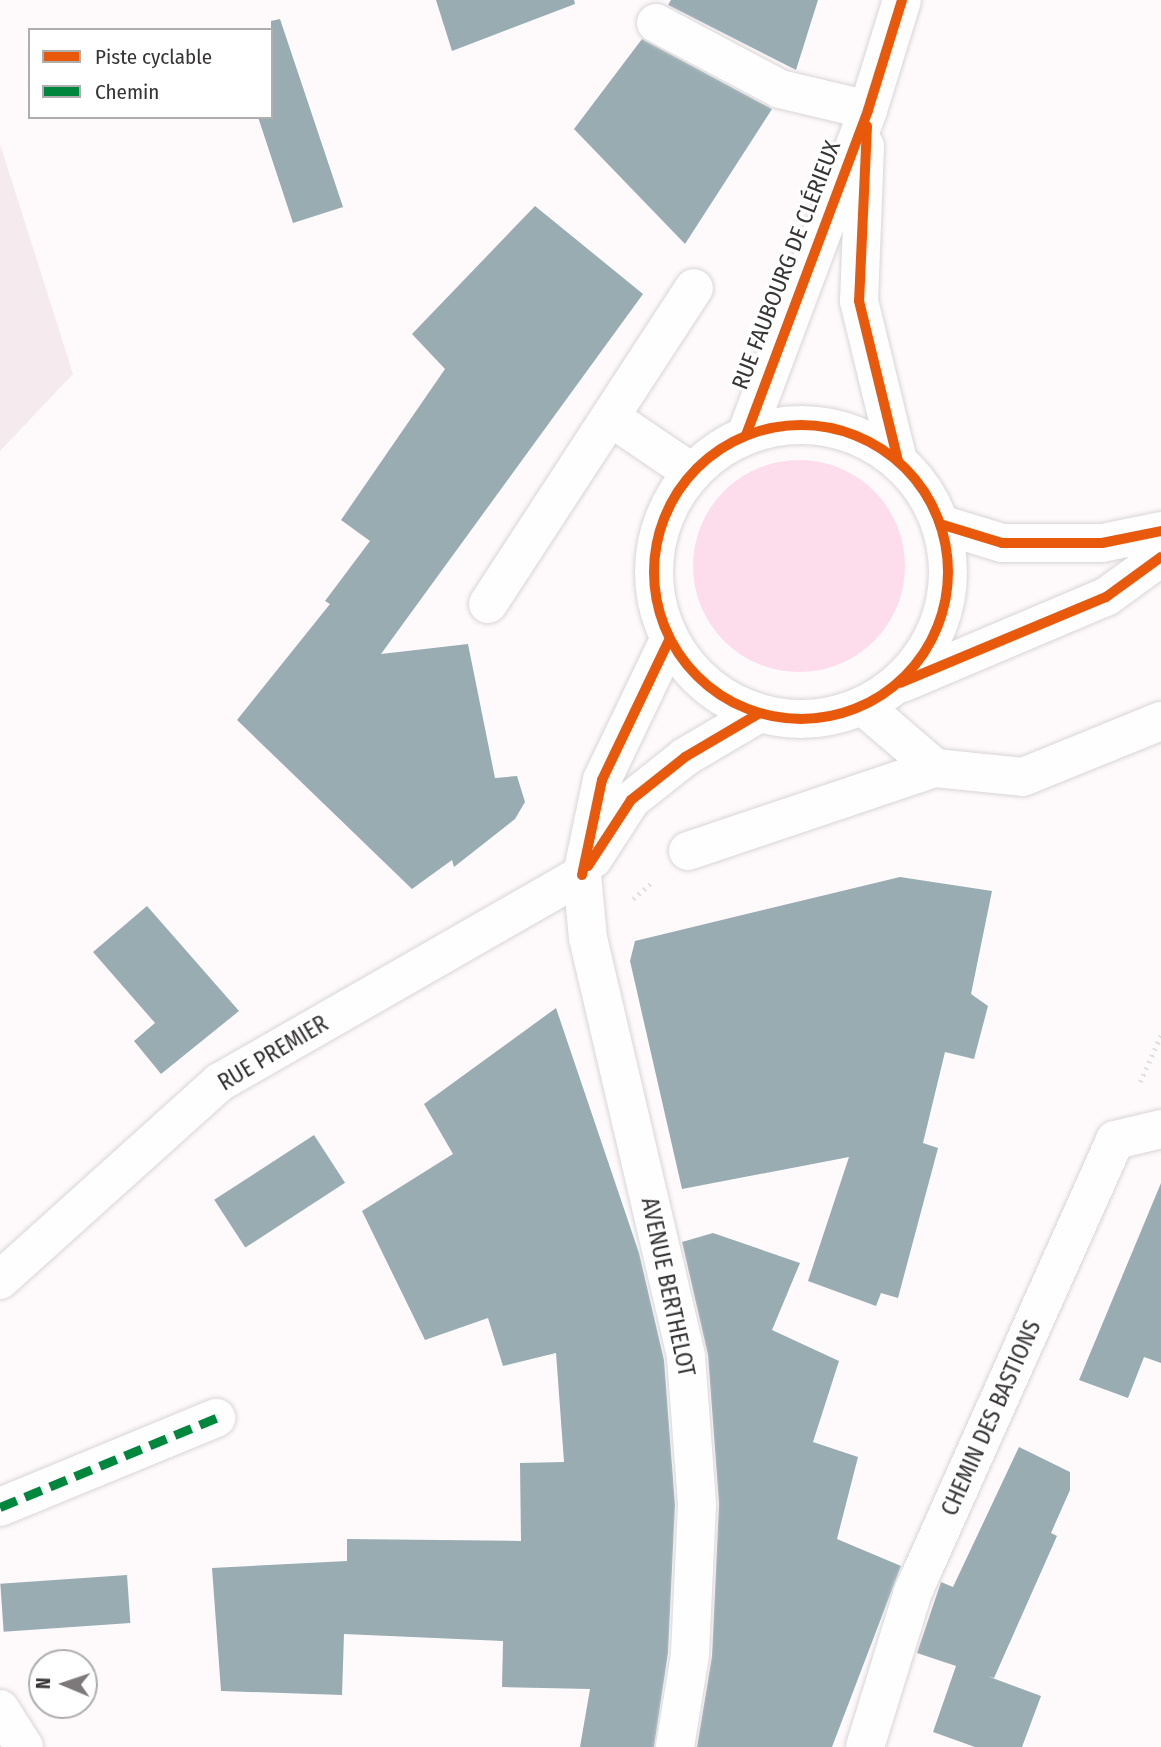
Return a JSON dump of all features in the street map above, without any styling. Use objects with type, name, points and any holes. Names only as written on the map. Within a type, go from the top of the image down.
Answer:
[{"type":"main road","name":"RUE FAUBOURG DE CLÉRIEUX","points":[[746,435],[868,110],[902,0]]},
{"type":"main road","points":[[656,23],[780,89],[868,110]]},
{"type":"main road","name":"RUE FAUBOURG DE CLÉRIEUX","points":[[868,110],[859,301],[898,461]]},
{"type":"main road","points":[[488,604],[694,288]]},
{"type":"main road","points":[[611,417],[691,472]]},
{"type":"main road","points":[[896,685],[925,651],[943,611],[948,568],[940,524],[898,461],[863,439],[825,426],[785,426],[746,435],[691,472],[671,502],[656,547],[655,594],[669,640],[712,689],[758,714],[806,719],[863,706],[896,685],[1106,597],[1161,556]]},
{"type":"main road","points":[[940,524],[1002,543],[1102,543],[1161,531]]},
{"type":"main road","name":"AVENUE BERTHELOT","points":[[669,640],[602,780],[582,875],[589,938],[686,1357],[697,1505],[690,1654],[675,1747]]},
{"type":"main road","points":[[863,706],[935,768]]},
{"type":"main road","points":[[582,875],[631,800],[685,757],[758,714]]},
{"type":"main road","points":[[688,851],[935,768],[1023,777],[1161,721]]},
{"type":"main road","name":"RUE PREMIER","points":[[0,1280],[220,1082],[582,875]]},
{"type":"main road","name":"CHEMIN DES BASTIONS","points":[[866,1747],[913,1592],[1115,1140],[1161,1129]]},
{"type":"main road","points":[[0,1507],[216,1418]]},
{"type":"main road","points":[[0,1709],[24,1747]]},
{"type":"path","points":[[589,938],[688,851]]},
{"type":"shaded area","points":[[0,144],[73,374],[0,451]]},
{"type":"shaded area","points":[[799,460],[840,468],[874,491],[897,525],[905,566],[897,607],[874,641],[840,664],[799,672],[758,664],[724,641],[701,607],[693,566],[701,525],[724,491],[758,468]]},
{"type":"building","points":[[436,0],[574,0],[575,4],[452,51]]},
{"type":"building","points":[[671,0],[818,0],[796,70],[668,5]]},
{"type":"building","points":[[280,19],[343,207],[293,223],[259,119],[273,119],[271,21]]},
{"type":"building","points":[[642,39],[772,109],[685,244],[574,129]]},
{"type":"building","points":[[535,206],[643,294],[381,654],[468,644],[495,778],[517,776],[525,802],[515,819],[454,867],[452,860],[412,889],[237,720],[330,604],[325,601],[370,541],[341,520],[445,369],[412,334]]},
{"type":"building","points":[[900,877],[992,891],[971,994],[988,1006],[974,1059],[945,1052],[923,1143],[938,1148],[898,1298],[881,1293],[876,1306],[808,1281],[849,1157],[682,1189],[630,961],[635,941]]},
{"type":"building","points":[[147,906],[239,1011],[161,1074],[134,1041],[155,1023],[93,952]]},
{"type":"building","points":[[556,1008],[639,1253],[664,1360],[675,1505],[668,1653],[654,1747],[580,1747],[590,1689],[502,1687],[503,1641],[344,1634],[342,1695],[221,1691],[212,1568],[347,1561],[347,1539],[521,1541],[520,1463],[564,1462],[556,1353],[503,1366],[488,1318],[425,1340],[362,1211],[453,1154],[424,1104]]},
{"type":"building","points":[[314,1135],[345,1183],[245,1248],[214,1200]]},
{"type":"building","points":[[1161,1183],[1161,1363],[1144,1357],[1128,1398],[1079,1380]]},
{"type":"building","points":[[713,1233],[800,1263],[772,1330],[839,1361],[813,1442],[858,1457],[837,1539],[901,1566],[832,1747],[697,1747],[712,1656],[719,1504],[708,1355],[682,1242]]},
{"type":"building","points":[[1019,1447],[1070,1472],[1070,1490],[1051,1533],[1057,1536],[994,1678],[987,1676],[1041,1696],[1022,1747],[975,1747],[933,1732],[956,1666],[917,1653],[941,1582],[953,1587]]},
{"type":"building","points":[[127,1575],[130,1623],[4,1632],[0,1584]]},
{"type":"marked path","points":[[0,1507],[216,1418]]},
{"type":"cycle path","points":[[746,435],[868,110],[902,0]]},
{"type":"cycle path","points":[[867,126],[859,301],[898,461]]},
{"type":"cycle path","points":[[801,425],[830,428],[857,436],[883,450],[905,468],[923,490],[937,516],[945,543],[948,572],[945,601],[937,628],[923,654],[905,676],[883,694],[857,708],[830,716],[801,719],[772,716],[745,708],[719,694],[697,676],[679,654],[665,628],[657,601],[654,572],[657,543],[665,516],[679,490],[697,468],[719,450],[745,436],[772,428],[801,425]]},
{"type":"cycle path","points":[[940,524],[1002,543],[1102,543],[1161,531]]},
{"type":"cycle path","points":[[900,683],[1106,597],[1161,557]]},
{"type":"cycle path","points":[[582,875],[602,780],[669,640]]},
{"type":"cycle path","points":[[588,866],[631,800],[685,757],[758,714]]}]
